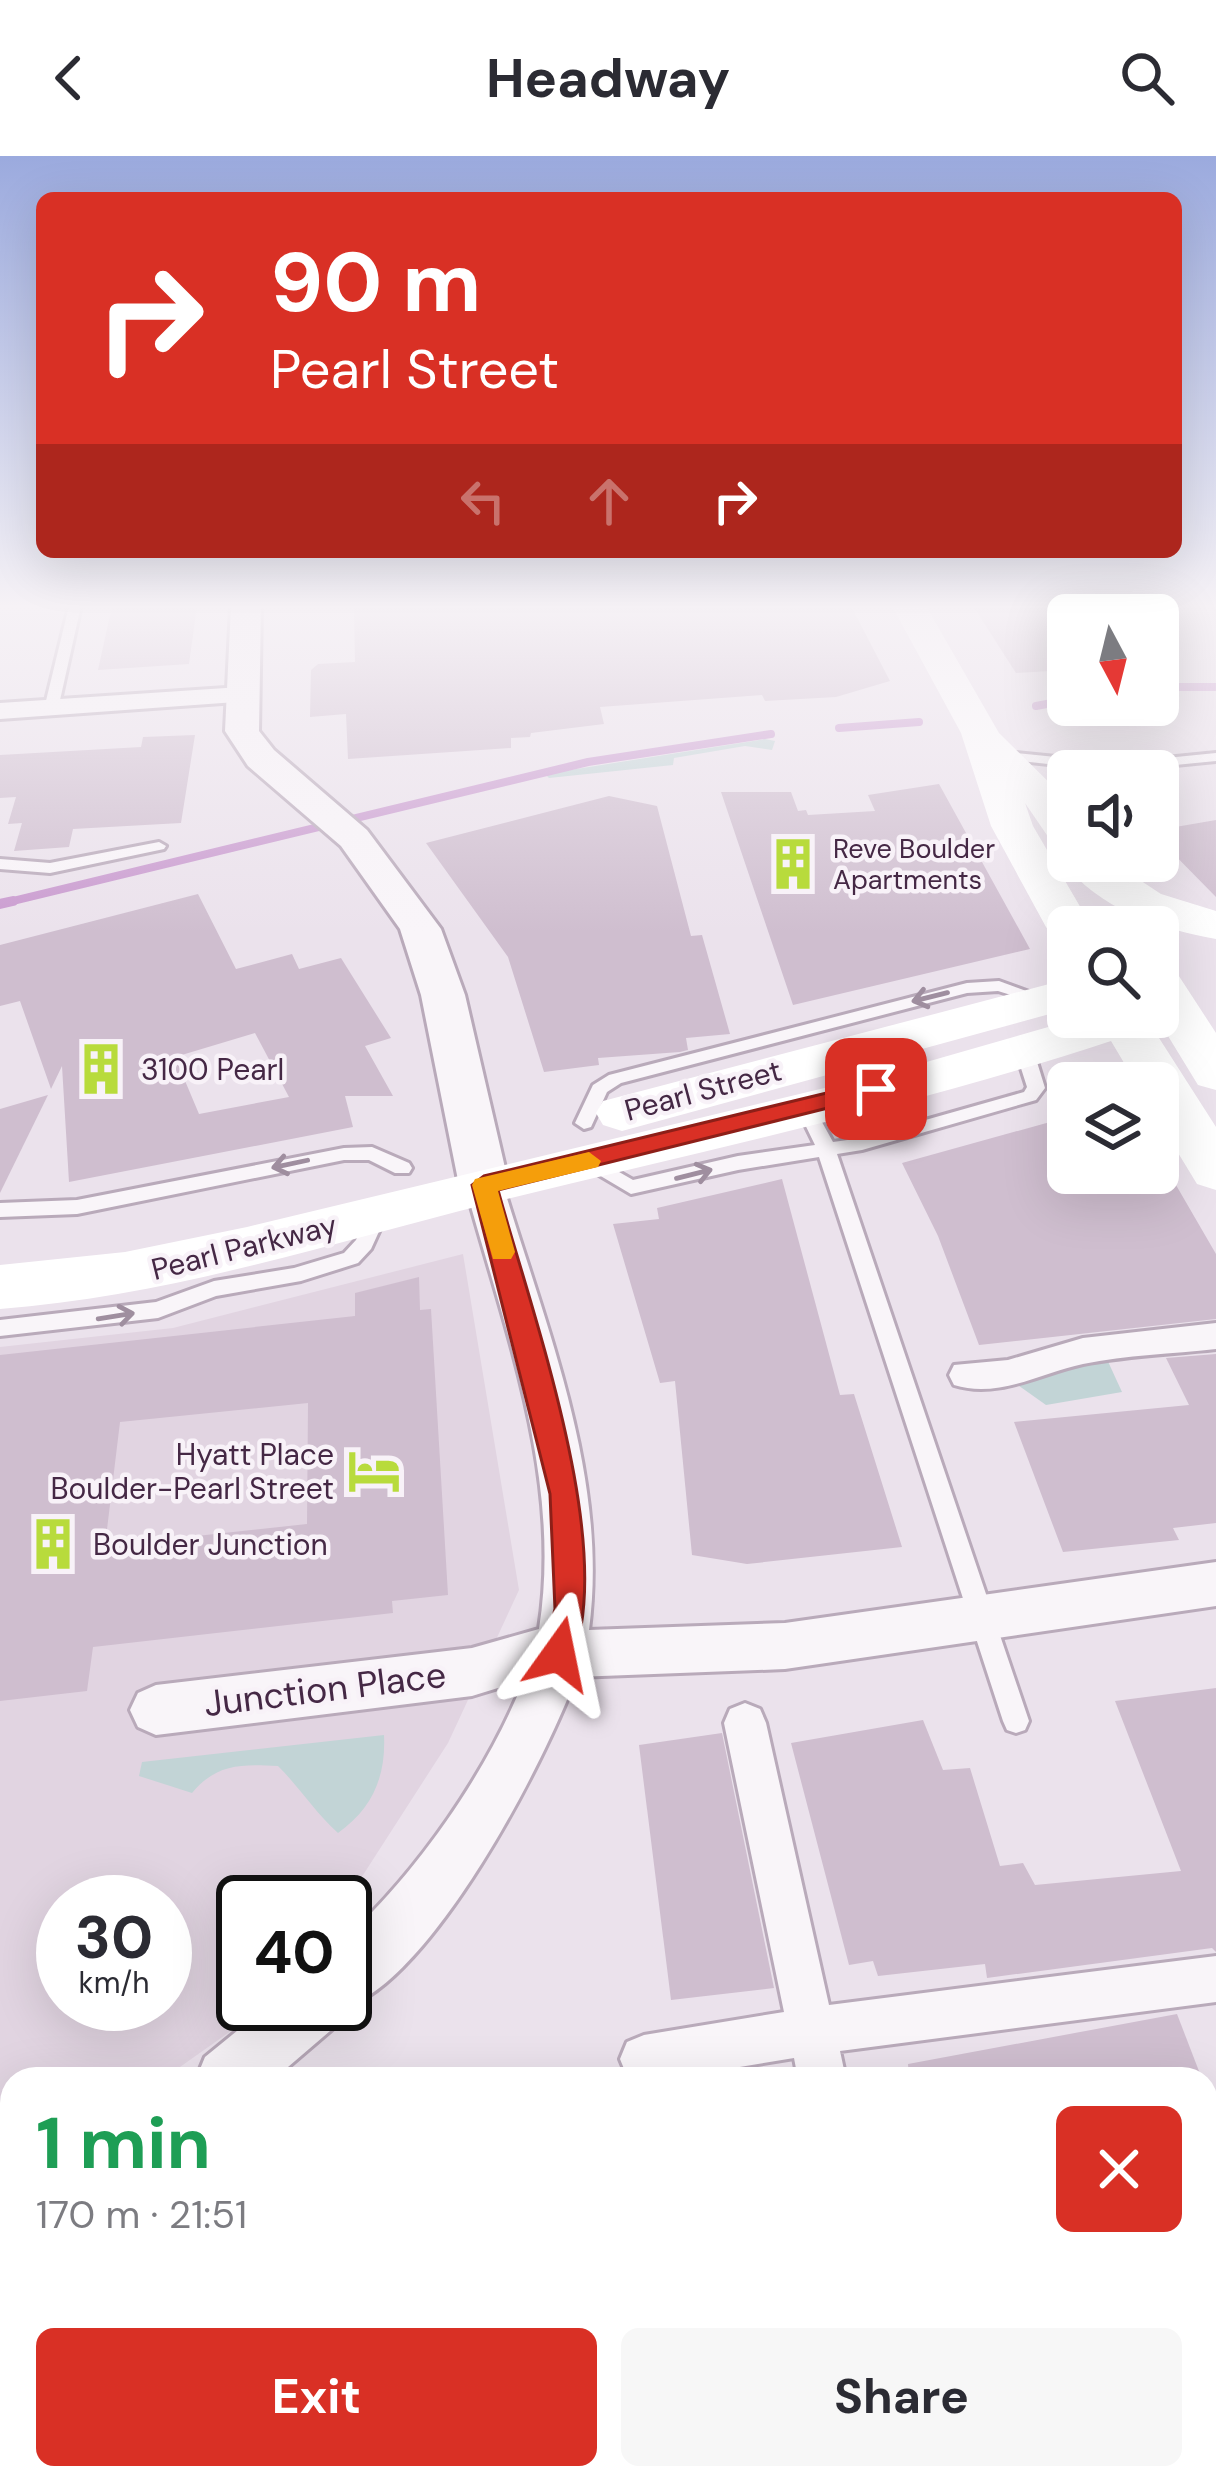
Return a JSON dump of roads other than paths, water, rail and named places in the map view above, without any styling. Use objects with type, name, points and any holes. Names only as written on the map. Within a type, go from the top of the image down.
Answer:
[{"type":"main road","points":[[974,715],[993,744],[1047,796]]},
{"type":"main road","points":[[993,744],[1012,826],[1057,906]]},
{"type":"main road","points":[[1113,882],[1148,907],[1180,920],[1216,925]]},
{"type":"main road","name":"Pearl Street","points":[[1179,982],[1216,953]]},
{"type":"main road","name":"Pearl Street","points":[[481,1167],[585,1142],[1047,1000]]},
{"type":"main road","points":[[1179,1029],[1216,1073]]},
{"type":"main road","name":"Pearl Street","points":[[585,1142],[816,1129],[961,1066],[1047,1037]]},
{"type":"main road","points":[[1167,1038],[1206,1156]]},
{"type":"main road","points":[[961,1066],[1047,1064]]},
{"type":"main road","points":[[1179,1127],[1206,1156]]},
{"type":"main road","name":"Pearl Parkway","points":[[0,1287],[141,1272],[390,1191],[481,1167]]},
{"type":"main road","name":"Pearl Parkway","points":[[0,1250],[85,1243],[390,1191]]},
{"type":"street","points":[[242,715],[242,731],[261,758],[338,821],[401,899],[429,947],[565,1494],[571,1609],[541,1708],[474,1822],[372,1952]]},
{"type":"street","points":[[966,1375],[1008,1372],[1082,1351],[1216,1336]]},
{"type":"street","name":"Junction Place","points":[[156,1710],[472,1672],[560,1649],[785,1646],[1216,1584]]},
{"type":"street","points":[[745,1723],[820,2067]]},
{"type":"street","points":[[644,2060],[812,2031],[1216,1979]]},
{"type":"street","points":[[241,2067],[284,2031]]},
{"type":"lane","points":[[993,744],[1047,756]]},
{"type":"lane","points":[[1179,761],[1216,757]]},
{"type":"lane","points":[[0,864],[50,868],[159,846]]},
{"type":"lane","points":[[1016,1721],[816,1129],[1030,1096],[1036,1088],[1028,1062]]},
{"type":"lane","points":[[0,1210],[76,1207],[344,1154],[372,1153],[390,1191],[364,1244],[351,1258],[294,1276],[214,1289],[158,1310],[0,1328]]},
{"type":"waterway","points":[[839,728],[919,722]]},
{"type":"waterway","points":[[13,901],[0,904],[588,762],[771,734]]},
{"type":"place","name":"Reve Boulder Apartments","points":[[793,864]]},
{"type":"place","name":"3100 Pearl","points":[[101,1069]]},
{"type":"place","name":"Hyatt Place Boulder-Pearl Street","points":[[374,1471]]},
{"type":"place","name":"Boulder Junction","points":[[53,1544]]}]
